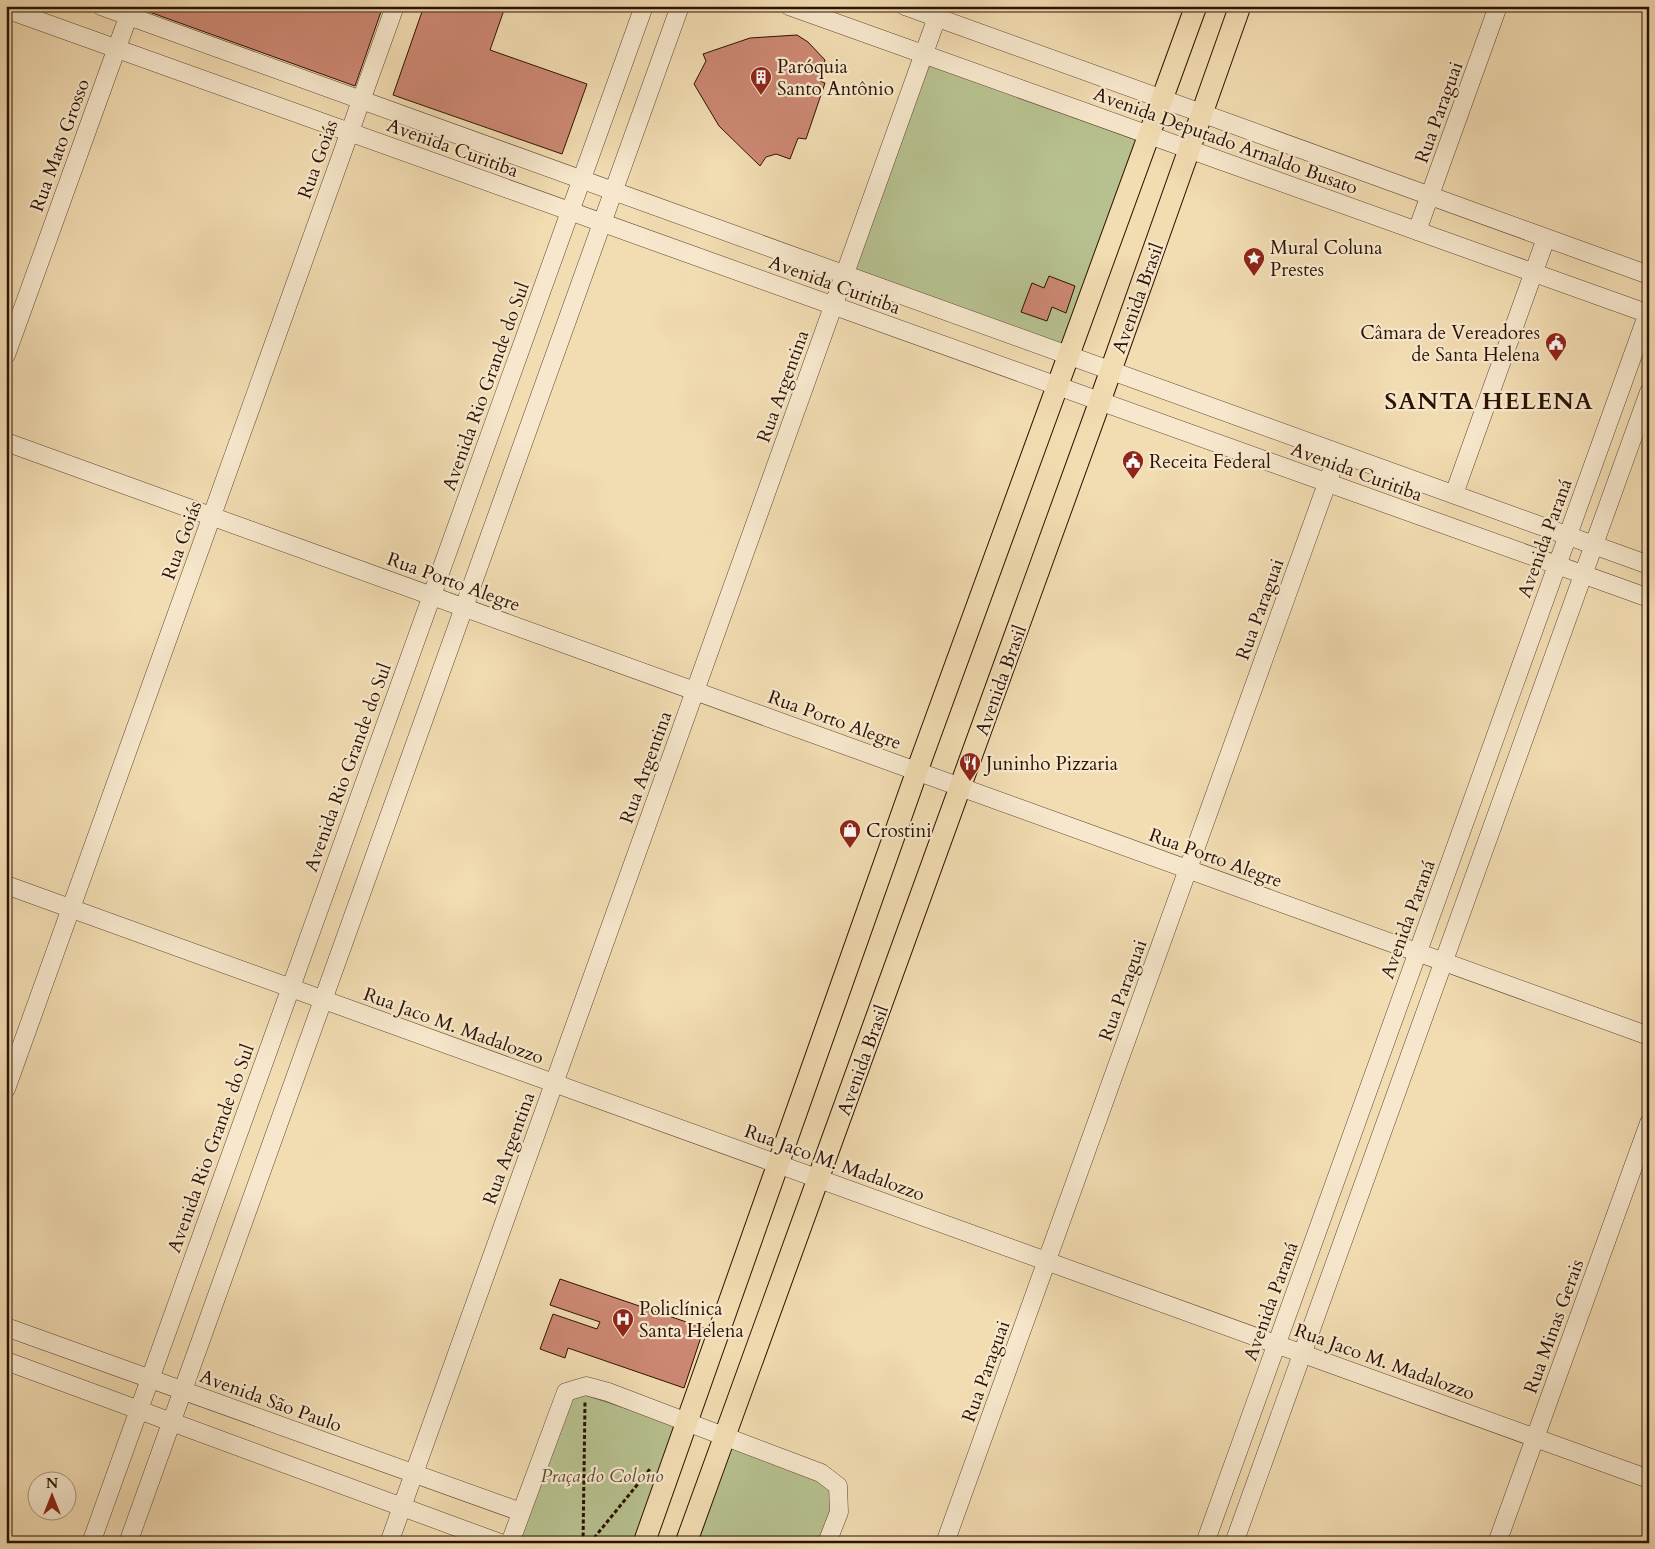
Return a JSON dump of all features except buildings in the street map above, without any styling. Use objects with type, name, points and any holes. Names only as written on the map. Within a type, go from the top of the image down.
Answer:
[{"type":"main road","points":[[644,1543],[917,771],[1070,356],[1196,6]]},
{"type":"main road","name":"Avenida Brasil","points":[[686,1543],[1111,371],[1240,6]]},
{"type":"street","name":"Avenida Curitiba","points":[[101,6],[130,11],[361,100],[1649,565]]},
{"type":"street","name":"Rua Goiás","points":[[6,1089],[395,6]]},
{"type":"street","name":"Avenida Rio Grande do Sul","points":[[91,1543],[644,6]]},
{"type":"street","points":[[128,1543],[680,6]]},
{"type":"street","name":"Avenida Deputado Arnaldo Busato","points":[[789,6],[1648,313]]},
{"type":"street","name":"Avenida Deputado Arnaldo Busato","points":[[905,6],[939,12],[1163,100],[1649,275]]},
{"type":"street","name":"Rua Paraguai","points":[[1417,231],[1498,6]]},
{"type":"street","name":"Avenida Curitiba","points":[[6,9],[1649,598]]},
{"type":"street","name":"Rua Mato Grosso","points":[[6,355],[130,11]]},
{"type":"street","name":"Rua Argentina","points":[[389,1543],[939,12]]},
{"type":"street","points":[[1454,494],[1546,238]]},
{"type":"street","name":"Avenida Paraná","points":[[1205,1543],[1648,313]]},
{"type":"street","points":[[1234,1543],[1649,392]]},
{"type":"street","points":[[1611,415],[1637,424]]},
{"type":"street","name":"Rua Porto Alegre","points":[[6,442],[1649,1036]]},
{"type":"street","name":"Rua Paraguai","points":[[945,1543],[1338,452]]},
{"type":"street","points":[[1506,708],[1532,717]]},
{"type":"street","name":"Rua Jaco M. Madalozzo","points":[[6,885],[1649,1479]]},
{"type":"street","name":"Rua Minas Gerais","points":[[1497,1543],[1649,1123]]},
{"type":"street","name":"Avenida São Paulo","points":[[6,1327],[521,1512]]},
{"type":"street","points":[[6,1361],[500,1543]]},
{"type":"street","points":[[510,1543],[566,1392],[586,1386],[608,1392],[821,1473],[838,1486],[839,1512],[827,1543]]},
{"type":"path","points":[[582,1543],[586,1386]]},
{"type":"path","points":[[590,1543],[651,1467]]},
{"type":"green space","points":[[927,62],[1141,142],[1067,350],[852,271]]},
{"type":"green space","name":"Praça do Colono","points":[[582,1394],[680,1426],[638,1543],[516,1543],[569,1399]]},
{"type":"green space","name":"Praça do Colono","points":[[728,1444],[818,1479],[832,1491],[834,1511],[821,1543],[692,1543]]},
{"type":"place","name":"Paróquia Santo Antônio","points":[[761,96]]},
{"type":"place","name":"Mural Coluna Prestes","points":[[1254,277]]},
{"type":"place","name":"Câmara de Vereadores de Santa Helena","points":[[1556,362]]},
{"type":"place","name":"Receita Federal","points":[[1133,480]]},
{"type":"place","name":"Juninho Pizzaria","points":[[970,782]]},
{"type":"place","name":"Crostini","points":[[850,849]]},
{"type":"place","name":"Policlínica Santa Helena","points":[[623,1338]]},
{"type":"district","name":"SANTA HELENA","points":[[1489,401]]}]
